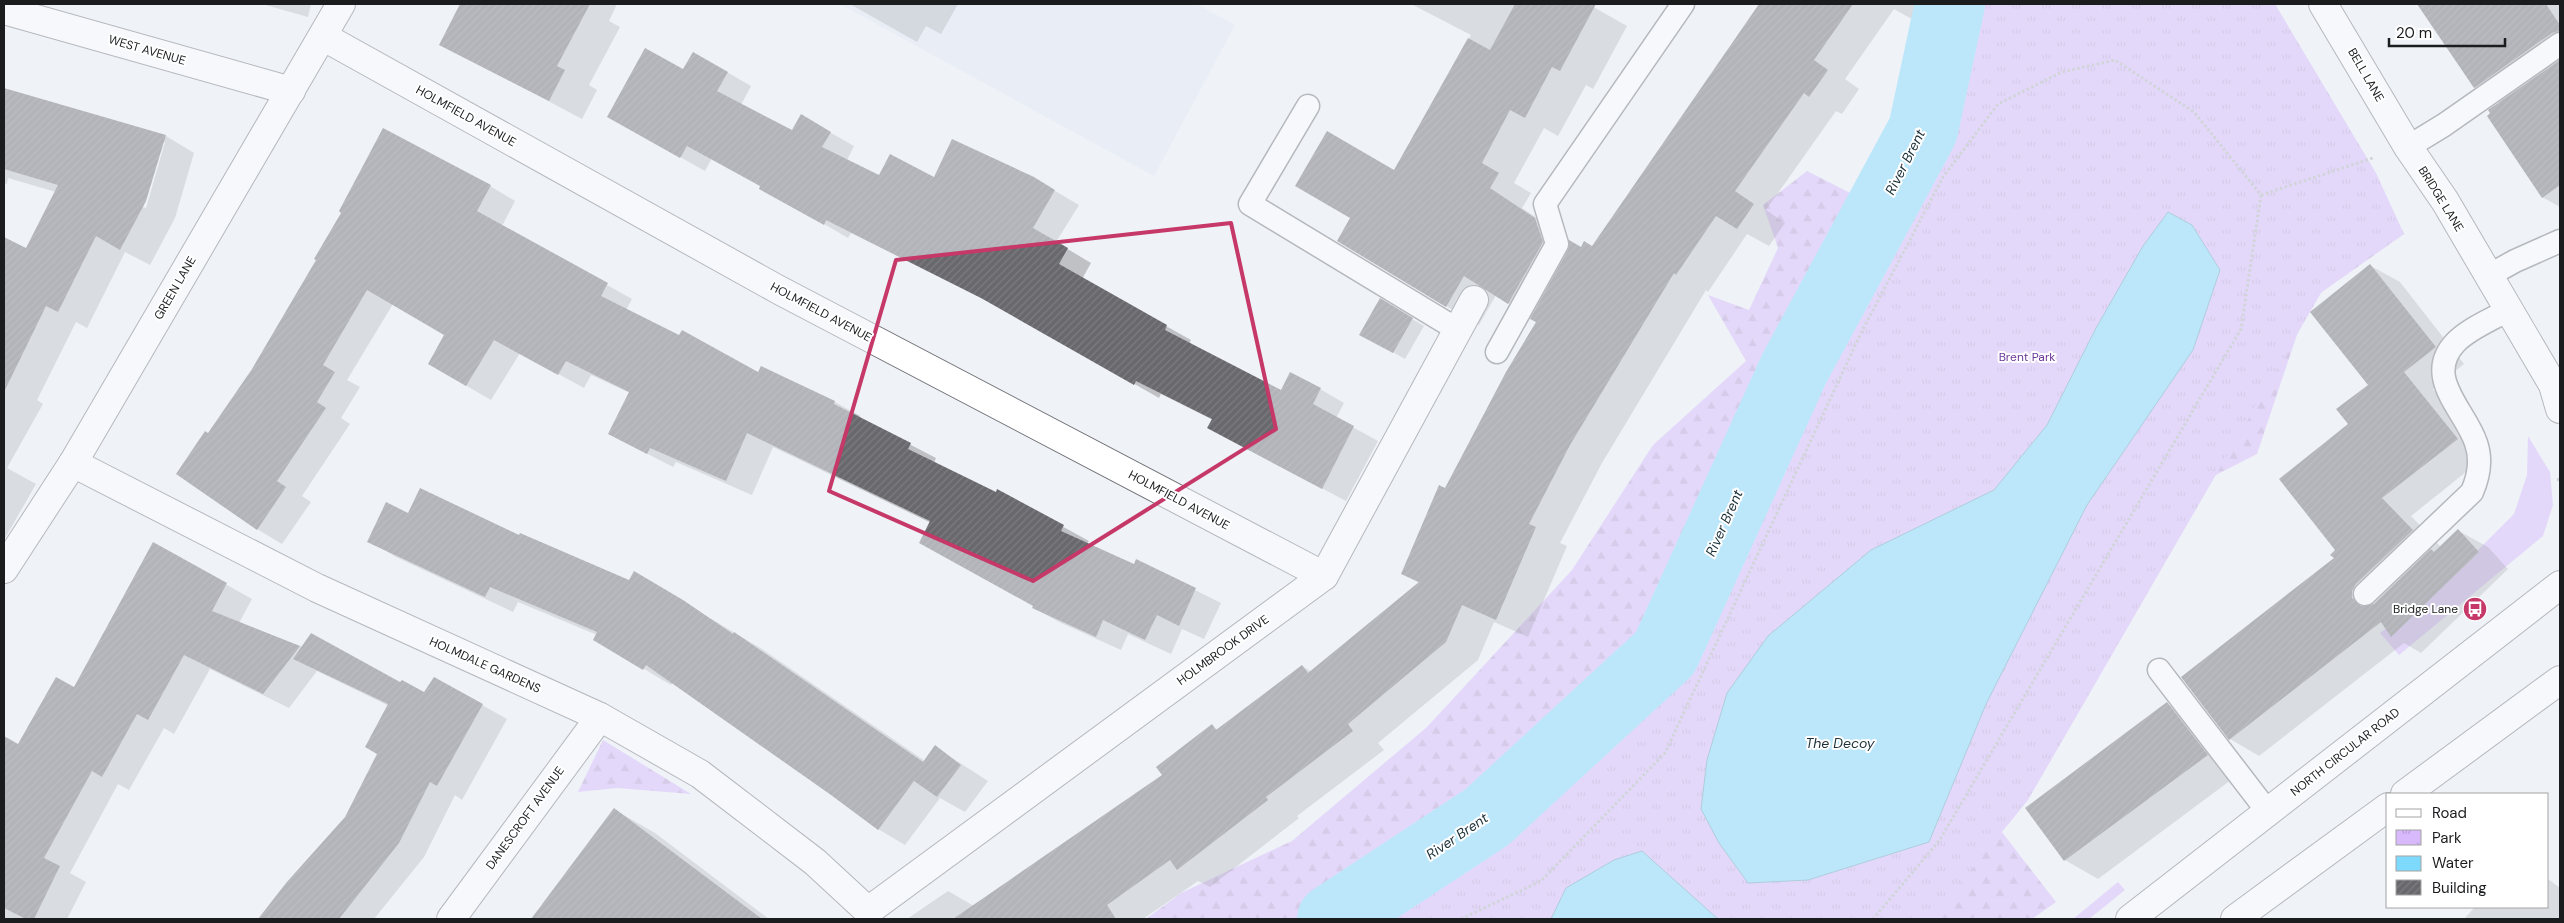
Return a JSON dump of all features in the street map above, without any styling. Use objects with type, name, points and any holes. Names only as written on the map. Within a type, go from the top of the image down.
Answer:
[{"type":"main road","name":"GREEN LANE","points":[[4,569],[73,464],[291,90],[324,37],[341,4]]},
{"type":"main road","name":"BELL LANE","points":[[2323,4],[2408,147]]},
{"type":"main road","name":"WEST AVENUE","points":[[4,10],[291,90]]},
{"type":"main road","name":"HOLMFIELD AVENUE","points":[[324,37],[779,290],[1324,576]]},
{"type":"main road","name":"BRIDGE LANE","points":[[2408,147],[2444,201],[2558,394]]},
{"type":"main road","name":"HOLMBROOK DRIVE","points":[[868,911],[1324,576],[1474,300]]},
{"type":"main road","name":"HOLMDALE GARDENS","points":[[73,464],[317,588],[600,717],[700,774],[815,862],[868,911]]},
{"type":"main road","name":"NORTH CIRCULAR ROAD","points":[[2130,919],[2560,585]]},
{"type":"main road","points":[[2406,793],[2560,680]]},
{"type":"main road","name":"DANESCROFT AVENUE","points":[[450,919],[600,717]]},
{"type":"main road","points":[[2235,919],[2386,808]]},
{"type":"lane","points":[[1497,352],[1557,244],[1545,204],[1683,4]]},
{"type":"lane","points":[[2408,147],[2444,125],[2560,44]]},
{"type":"lane","points":[[1308,106],[1250,204],[1458,330]]},
{"type":"lane","points":[[2488,276],[2515,261],[2560,241]]},
{"type":"lane","points":[[2365,594],[2472,492],[2479,468],[2476,442],[2449,396],[2444,380],[2445,364],[2448,352],[2456,342],[2508,310]]},
{"type":"lane","points":[[2159,670],[2268,812]]},
{"type":"path","points":[[1461,919],[1541,881],[1665,752],[1861,333],[1943,177],[1998,104],[2062,72],[2115,60],[2194,112],[2261,195],[2241,329],[1939,841],[1873,919]]},
{"type":"path","points":[[2261,195],[2373,158]]},
{"type":"highlighted area","points":[[1231,223],[1276,429],[1033,581],[829,491],[896,260]]},
{"type":"shaded area","points":[[840,4],[1196,4],[1235,25],[1154,176]]},
{"type":"green space","name":"Brent Park","points":[[1936,4],[2275,4],[2376,173],[2404,234],[2325,286],[2028,800],[1931,919],[1292,919],[1609,695],[1762,426],[1825,257],[1907,137]]},
{"type":"green space","name":"Brent Park","points":[[2270,4],[2404,234],[2308,302],[2257,454],[2214,476],[1974,796],[2056,902],[2032,919],[1146,919],[1181,893],[1292,841],[1427,727],[1572,570],[1653,445],[1746,361],[1708,295],[1749,310],[1778,248],[1763,205],[1807,171],[1862,199],[1905,154]]},
{"type":"green space","points":[[2528,436],[2550,472],[2553,505],[2543,536],[2399,655],[2380,633],[2440,588],[2514,514],[2527,475]]},
{"type":"green space","points":[[603,740],[691,794],[617,788],[578,792]]},
{"type":"green space","points":[[2118,882],[2125,890],[2089,919],[2073,919]]},
{"type":"water","name":"The Decoy","points":[[2168,212],[2192,225],[2220,270],[2193,350],[2087,505],[1986,704],[1929,842],[1808,880],[1748,883],[1719,843],[1701,809],[1707,760],[1727,693],[1768,636],[1871,550],[1994,490],[2047,425],[2096,328],[2143,246]]},
{"type":"water","points":[[1642,851],[1718,919],[1551,919],[1566,888],[1614,860]]},
{"type":"building","points":[[460,4],[590,4],[557,66],[565,70],[549,101],[439,45]]},
{"type":"building","points":[[1515,4],[1596,4],[1560,71],[1552,67],[1525,118],[1510,110],[1482,163],[1499,173],[1490,188],[1535,218],[1543,242],[1508,304],[1464,276],[1446,307],[1337,241],[1350,218],[1295,186],[1327,131],[1394,170],[1468,38],[1490,50]]},
{"type":"building","points":[[1759,4],[1853,4],[1814,60],[1828,70],[1809,97],[1804,93],[1735,191],[1754,204],[1737,229],[1716,216],[1676,275],[1674,273],[1570,445],[1529,524],[1536,527],[1496,620],[1462,605],[1446,642],[1348,724],[1353,731],[1266,797],[1268,800],[1177,870],[1170,860],[1107,905],[1116,919],[953,919],[1162,775],[1156,767],[1212,724],[1216,730],[1302,665],[1308,673],[1419,582],[1401,574],[1439,485],[1445,488],[1506,372],[1536,322],[1530,319],[1568,250],[1569,240],[1581,247],[1584,241],[1592,246]]},
{"type":"building","points":[[2417,4],[2546,4],[2560,25],[2560,31],[2552,33],[2474,88]]},
{"type":"building","points":[[645,48],[683,69],[693,52],[728,72],[717,91],[792,130],[801,114],[831,132],[822,147],[879,175],[890,154],[934,177],[952,139],[1034,177],[1055,190],[1033,228],[1068,248],[1059,264],[1167,325],[1165,330],[1281,390],[1290,372],[1321,388],[1313,404],[1354,426],[1322,489],[1207,428],[1212,419],[1136,381],[1134,385],[981,298],[826,220],[824,225],[759,189],[760,186],[687,146],[680,158],[607,117]]},
{"type":"building","points":[[2560,60],[2560,185],[2542,198],[2487,116],[2490,113],[2488,110]]},
{"type":"building","points":[[4,88],[166,135],[146,201],[120,250],[96,236],[58,312],[46,306],[4,392],[4,237],[26,248],[58,185],[4,169]]},
{"type":"building","points":[[383,128],[491,185],[477,211],[608,283],[601,296],[679,335],[682,330],[758,372],[761,366],[835,401],[834,404],[911,443],[908,449],[996,492],[997,489],[1064,525],[1061,531],[1134,564],[1136,559],[1196,588],[1179,626],[1157,615],[1145,640],[1103,620],[1096,637],[1032,608],[1033,606],[919,543],[930,521],[747,433],[726,481],[650,448],[647,454],[608,434],[629,392],[566,361],[558,375],[494,340],[466,386],[428,364],[444,335],[367,290],[323,365],[335,372],[317,402],[326,408],[277,481],[286,487],[257,530],[176,474],[205,431],[208,433],[252,369],[316,260],[314,259],[341,213],[339,211]]},
{"type":"building","points":[[2370,264],[2436,347],[2404,372],[2458,439],[2382,498],[2413,530],[2356,584],[2352,591],[2352,598],[2361,606],[2374,604],[2431,549],[2434,552],[2458,529],[2479,552],[2391,637],[2381,622],[2229,740],[2181,677],[2334,558],[2330,555],[2335,550],[2279,479],[2348,424],[2336,409],[2368,385],[2310,312]]},
{"type":"building","points":[[1380,298],[1413,318],[1393,353],[1359,335]]},
{"type":"building","points":[[420,488],[519,535],[520,533],[629,580],[634,571],[683,600],[733,634],[734,632],[923,762],[935,745],[961,765],[937,797],[914,781],[878,830],[646,665],[643,670],[593,640],[597,632],[490,587],[485,597],[367,542],[386,502],[408,513]]},
{"type":"building","points":[[153,542],[227,583],[212,611],[300,646],[263,694],[184,655],[148,720],[137,714],[102,777],[92,771],[44,858],[60,866],[34,919],[26,919],[4,908],[4,736],[18,744],[56,677],[74,687]]},
{"type":"building","points":[[311,633],[400,682],[402,680],[424,692],[434,677],[483,704],[437,786],[430,782],[399,843],[339,919],[258,919],[286,883],[345,817],[377,754],[365,747],[388,704],[293,659]]},
{"type":"building","points":[[2167,702],[2208,755],[2064,861],[2025,808]]},
{"type":"building","points":[[614,808],[762,919],[531,919]]},
{"type":"waterway","name":"River Brent","points":[[1332,919],[1487,817],[1665,653],[1794,369],[1923,130],[1950,4]]},
{"type":"place","name":"Bridge Lane","points":[[2475,609]]}]
